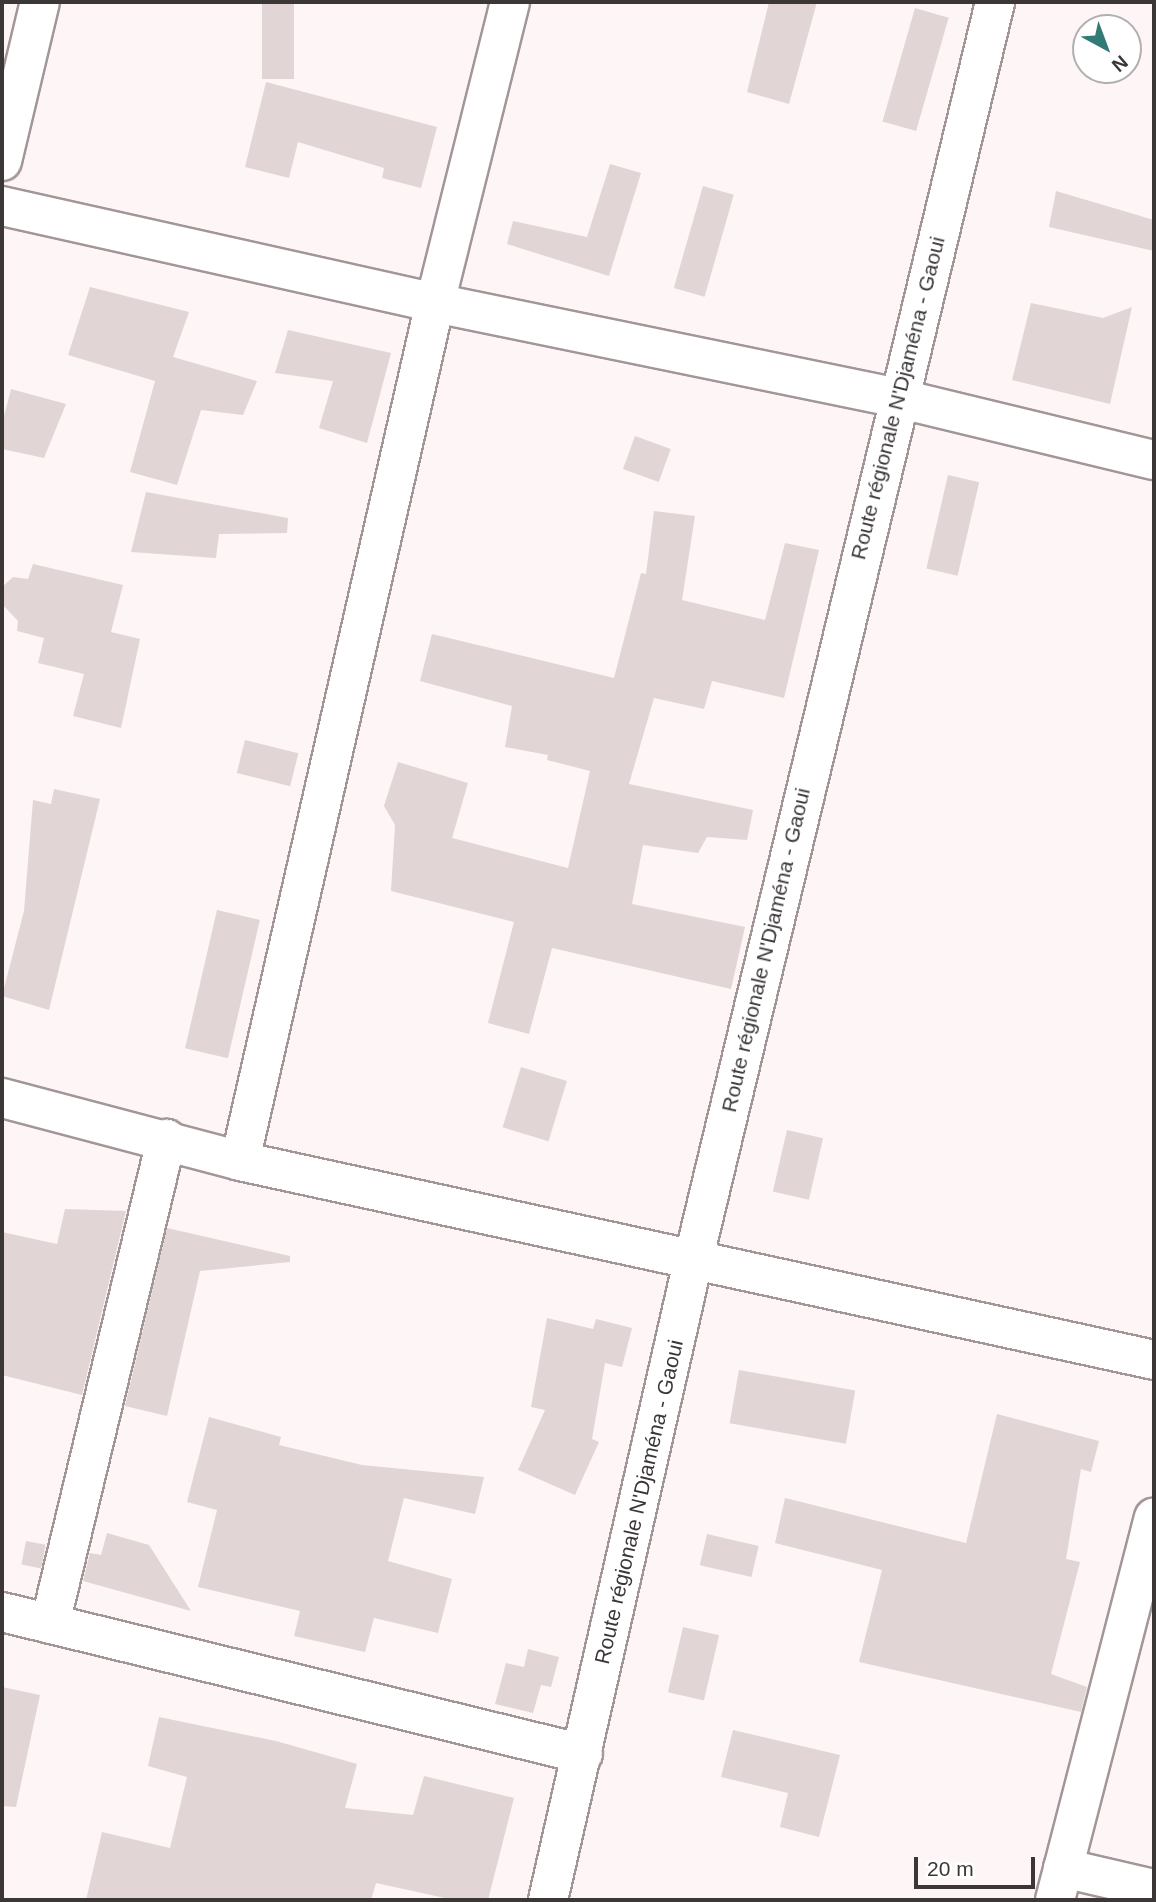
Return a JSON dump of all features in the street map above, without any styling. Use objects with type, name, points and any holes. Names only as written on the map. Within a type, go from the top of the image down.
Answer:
[{"type":"street","points":[[2,161],[40,2]]},
{"type":"street","points":[[240,1161],[435,303],[510,2]]},
{"type":"street","name":"Route régionale N'Djaména - Gaoui","points":[[548,1900],[694,1256],[897,398],[995,2]]},
{"type":"street","points":[[2,206],[435,303],[897,398],[1154,460]]},
{"type":"street","points":[[2,1098],[166,1139],[240,1161],[694,1256],[1154,1360]]},
{"type":"street","points":[[50,1624],[166,1139]]},
{"type":"street","points":[[1154,1518],[1059,1884],[1154,1889]]},
{"type":"street","points":[[2,1612],[583,1754]]},
{"type":"building","points":[[262,2],[294,2],[294,79],[262,79]]},
{"type":"building","points":[[769,2],[817,2],[789,104],[747,92]]},
{"type":"building","points":[[915,8],[949,18],[916,131],[882,121]]},
{"type":"building","points":[[266,82],[437,127],[421,188],[382,178],[384,168],[298,142],[289,178],[245,167]]},
{"type":"building","points":[[610,164],[641,173],[609,276],[507,244],[513,221],[587,237]]},
{"type":"building","points":[[703,186],[734,195],[705,297],[674,288]]},
{"type":"building","points":[[1056,191],[1154,220],[1154,251],[1049,227]]},
{"type":"building","points":[[90,287],[189,312],[173,357],[257,381],[243,415],[201,410],[177,485],[130,472],[155,381],[68,355]]},
{"type":"building","points":[[1031,303],[1103,318],[1132,307],[1110,404],[1012,380]]},
{"type":"building","points":[[288,330],[391,353],[367,443],[319,428],[333,381],[275,373]]},
{"type":"building","points":[[11,389],[66,404],[44,458],[2,449],[2,424]]},
{"type":"building","points":[[635,436],[671,449],[659,482],[623,469]]},
{"type":"building","points":[[948,475],[979,482],[958,576],[926,569]]},
{"type":"building","points":[[146,492],[288,518],[287,533],[219,534],[216,558],[131,552]]},
{"type":"building","points":[[654,511],[695,516],[682,600],[765,620],[785,543],[819,550],[784,698],[712,681],[704,709],[654,698],[629,784],[753,810],[747,840],[707,837],[698,853],[643,845],[632,904],[745,927],[731,989],[552,948],[529,1034],[488,1023],[514,922],[391,891],[395,825],[384,806],[398,762],[468,783],[452,838],[568,868],[590,771],[547,760],[548,755],[505,747],[512,706],[420,681],[432,634],[614,678],[641,573],[646,574]]},
{"type":"building","points":[[33,564],[123,585],[111,632],[140,639],[121,728],[73,716],[84,674],[38,663],[44,638],[17,631],[18,621],[2,604],[2,587],[13,577],[28,579]]},
{"type":"building","points":[[245,740],[298,753],[290,786],[237,773]]},
{"type":"building","points":[[54,789],[100,799],[49,1010],[2,996],[24,911],[33,800],[51,804]]},
{"type":"building","points":[[217,910],[260,920],[228,1058],[185,1048]]},
{"type":"building","points":[[521,1067],[567,1081],[548,1141],[503,1127]]},
{"type":"building","points":[[787,1130],[823,1138],[809,1200],[773,1191]]},
{"type":"building","points":[[65,1209],[126,1211],[82,1395],[2,1375],[2,1232],[57,1244]]},
{"type":"building","points":[[167,1228],[290,1256],[290,1262],[200,1271],[167,1416],[125,1406]]},
{"type":"building","points":[[547,1318],[593,1329],[596,1319],[632,1328],[622,1367],[605,1363],[592,1439],[599,1442],[575,1495],[518,1470],[545,1410],[531,1407]]},
{"type":"building","points":[[739,1370],[855,1390],[846,1444],[730,1423]]},
{"type":"building","points":[[997,1414],[1099,1441],[1091,1472],[1081,1469],[1066,1559],[1080,1562],[1051,1674],[1087,1687],[1081,1712],[859,1662],[882,1570],[775,1543],[785,1498],[966,1543]]},
{"type":"building","points":[[209,1417],[281,1437],[279,1445],[362,1465],[484,1477],[475,1514],[404,1498],[388,1561],[452,1579],[438,1633],[374,1618],[365,1652],[294,1636],[300,1611],[198,1587],[217,1510],[187,1502]]},
{"type":"building","points":[[107,1533],[149,1545],[191,1611],[83,1581],[90,1553],[101,1555]]},
{"type":"building","points":[[707,1534],[759,1546],[751,1577],[700,1565]]},
{"type":"building","points":[[26,1541],[46,1545],[41,1568],[21,1565]]},
{"type":"building","points":[[683,1627],[719,1635],[704,1701],[668,1692]]},
{"type":"building","points":[[528,1649],[559,1657],[551,1687],[541,1685],[533,1713],[495,1704],[506,1663],[524,1667]]},
{"type":"building","points":[[2,1687],[40,1695],[16,1807],[2,1806]]},
{"type":"building","points":[[159,1717],[276,1741],[357,1764],[345,1808],[413,1815],[424,1776],[514,1798],[488,1900],[454,1900],[376,1883],[371,1900],[86,1900],[102,1832],[170,1848],[187,1777],[148,1766]]},
{"type":"building","points":[[733,1730],[840,1755],[819,1837],[780,1827],[788,1793],[721,1777]]}]
